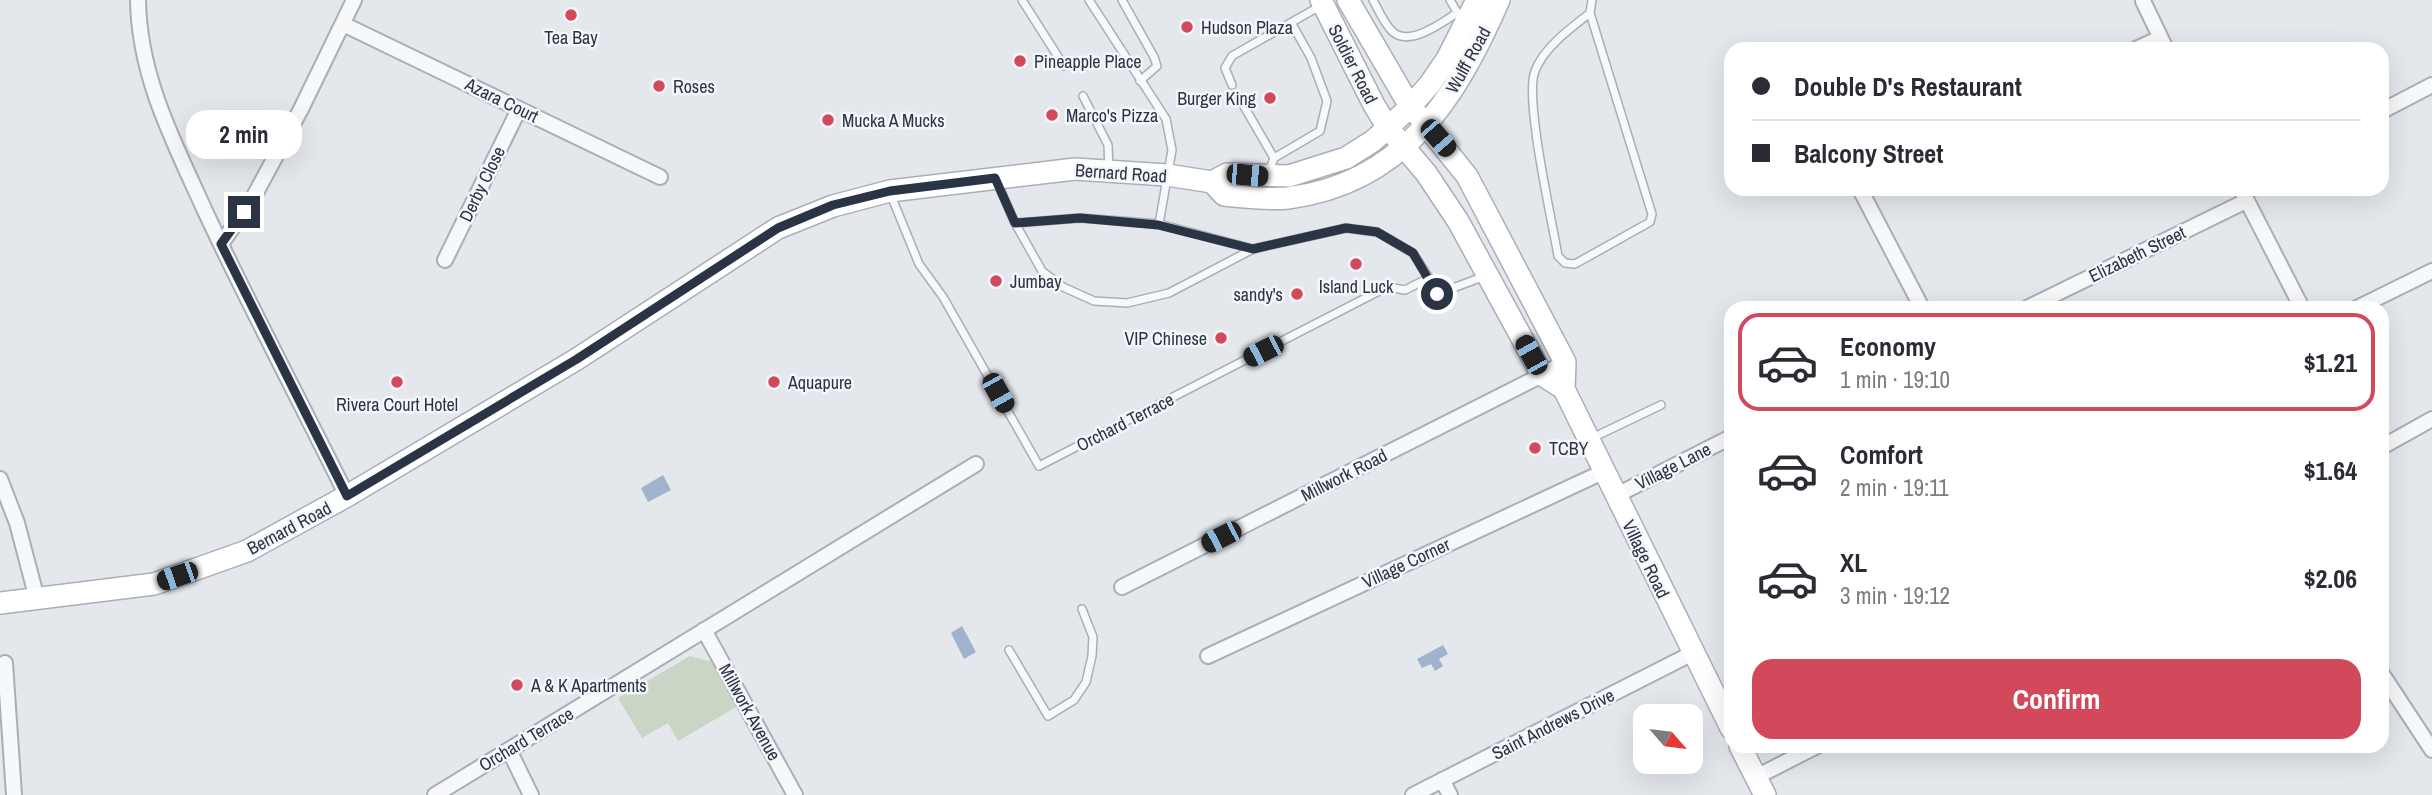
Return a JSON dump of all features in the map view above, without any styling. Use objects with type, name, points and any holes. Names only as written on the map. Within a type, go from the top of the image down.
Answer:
[{"type":"main road","name":"Soldier Road","points":[[1348,0],[1410,107]]},
{"type":"main road","name":"Wulff Road","points":[[1388,128],[1430,84],[1461,20],[1477,0]]},
{"type":"main road","name":"Wulff Road","points":[[1404,148],[1448,98],[1464,72],[1499,0]]},
{"type":"main road","name":"Soldier Road","points":[[1322,2],[1388,128]]},
{"type":"main road","name":"Village Road","points":[[1410,107],[1467,176],[1565,362],[1564,389],[1724,713]]},
{"type":"main road","points":[[1388,128],[1447,204],[1542,376],[1564,389]]},
{"type":"main road","name":"Bernard Road","points":[[0,603],[154,584],[247,551],[347,496],[577,359],[778,228],[833,205],[890,191],[1075,169],[1167,175],[1212,182],[1227,174],[1270,167],[1289,176],[1346,158],[1360,151],[1388,128]]},
{"type":"main road","name":"Bernard Road","points":[[1212,182],[1224,195],[1263,199],[1288,198],[1324,190],[1359,177],[1375,170],[1404,148]]},
{"type":"main road","points":[[1744,753],[1760,786]]},
{"type":"street","points":[[138,0],[140,40],[160,111],[221,244],[347,496]]},
{"type":"street","points":[[221,244],[237,225],[252,200],[354,0]]},
{"type":"street","points":[[2143,1],[2163,42]]},
{"type":"street","name":"Azara Court","points":[[344,24],[660,177]]},
{"type":"street","points":[[2389,107],[2432,85]]},
{"type":"street","name":"Derby Close","points":[[446,260],[519,109]]},
{"type":"street","points":[[1864,196],[1918,301]]},
{"type":"street","name":"Elizabeth Street","points":[[2040,301],[2242,196]]},
{"type":"street","points":[[2245,196],[2298,301]]},
{"type":"street","points":[[2371,301],[2432,271]]},
{"type":"street","name":"Millwork Road","points":[[1122,587],[1565,362]]},
{"type":"street","points":[[2389,443],[2432,419]]},
{"type":"street","name":"Village Lane","points":[[1615,496],[1724,441]]},
{"type":"street","name":"Orchard Terrace","points":[[435,795],[976,464]]},
{"type":"street","name":"Village Corner","points":[[1208,656],[1605,471]]},
{"type":"street","points":[[0,480],[16,523],[37,599]]},
{"type":"street","name":"Millwork Avenue","points":[[704,630],[795,795]]},
{"type":"street","name":"Saint Andrews Drive","points":[[1413,795],[1693,653]]},
{"type":"street","points":[[5,663],[14,795]]},
{"type":"street","points":[[2389,685],[2432,750]]},
{"type":"street","points":[[509,750],[531,795]]},
{"type":"street","points":[[1760,786],[1807,753]]},
{"type":"street","points":[[1442,780],[1450,795]]},
{"type":"lane","points":[[1022,0],[1064,66]]},
{"type":"lane","points":[[1089,0],[1166,119],[1172,150],[1158,225]]},
{"type":"lane","points":[[1122,0],[1157,66],[1149,76],[1140,81]]},
{"type":"lane","points":[[1373,0],[1386,24],[1401,37],[1408,38],[1461,20],[1450,0]]},
{"type":"lane","points":[[1590,13],[1556,41],[1535,71],[1532,101],[1559,256],[1564,263],[1575,264],[1650,222],[1653,215],[1590,13],[1592,0]]},
{"type":"lane","points":[[1232,86],[1225,68],[1232,56],[1292,24],[1322,2]]},
{"type":"lane","points":[[1238,96],[1270,167],[1320,131],[1327,101],[1311,58],[1292,24]]},
{"type":"lane","points":[[1083,96],[1108,145],[1109,172]]},
{"type":"lane","points":[[995,178],[1015,223],[1042,271],[1063,287],[1094,301],[1127,303],[1170,293],[1253,249],[1346,228],[1377,232],[1413,253],[1437,294],[1486,276]]},
{"type":"lane","name":"Orchard Terrace","points":[[890,191],[919,264],[943,296],[1039,466],[1387,287],[1405,290],[1429,278]]},
{"type":"lane","points":[[1015,223],[1080,218],[1158,225],[1253,249]]},
{"type":"lane","points":[[1589,439],[1661,405]]},
{"type":"lane","points":[[1009,650],[1048,716],[1074,700],[1086,682],[1093,637],[1082,609]]},
{"type":"green space","points":[[690,656],[713,662],[738,706],[678,741],[668,723],[642,738],[618,698]]},
{"type":"water","points":[[663,475],[671,490],[648,502],[641,488]]},
{"type":"water","points":[[962,626],[976,652],[964,659],[951,633]]},
{"type":"water","points":[[1443,645],[1448,654],[1439,659],[1443,666],[1435,671],[1431,664],[1422,668],[1417,659]]},
{"type":"place","name":"Tea Bay","points":[[571,15]]},
{"type":"place","name":"Hudson Plaza","points":[[1187,27]]},
{"type":"place","name":"Pineapple Place","points":[[1020,61]]},
{"type":"place","name":"Roses","points":[[659,86]]},
{"type":"place","name":"Burger King","points":[[1270,98]]},
{"type":"place","name":"Marco's Pizza","points":[[1052,115]]},
{"type":"place","name":"Mucka A Mucks","points":[[828,120]]},
{"type":"place","name":"Island Luck","points":[[1356,264]]},
{"type":"place","name":"Jumbay","points":[[996,281]]},
{"type":"place","name":"sandy's","points":[[1297,294]]},
{"type":"place","name":"VIP Chinese","points":[[1221,338]]},
{"type":"place","name":"Rivera Court Hotel","points":[[397,382]]},
{"type":"place","name":"Aquapure","points":[[774,382]]},
{"type":"place","name":"TCBY","points":[[1535,448]]},
{"type":"place","name":"A & K Apartments","points":[[517,685]]},
{"type":"route","points":[[244,212],[221,244],[347,496],[577,359],[778,228],[833,205],[890,191],[995,178],[1015,223],[1080,218],[1158,225],[1253,249],[1346,228],[1377,232],[1413,253],[1437,294]]}]
